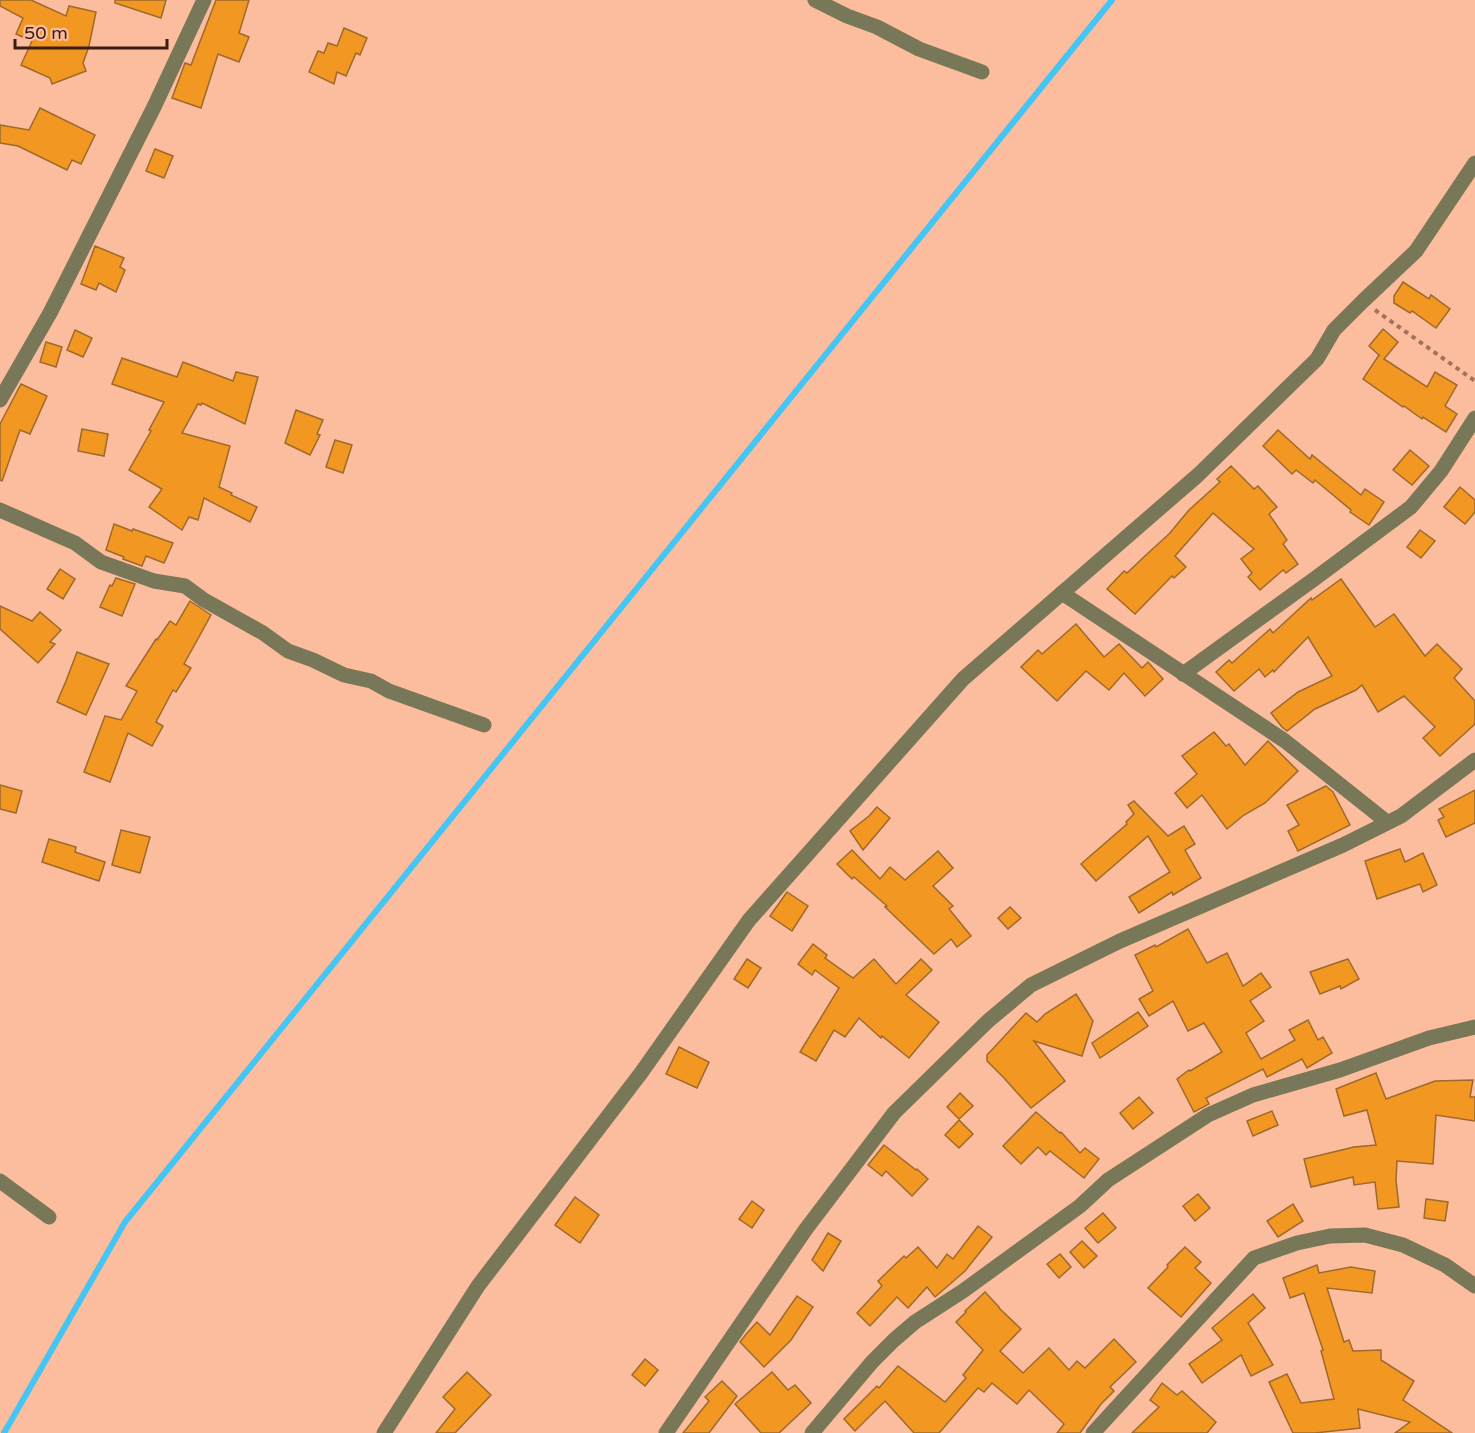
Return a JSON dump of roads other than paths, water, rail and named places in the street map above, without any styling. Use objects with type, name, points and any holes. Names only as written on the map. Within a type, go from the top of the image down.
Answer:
[{"type":"street","points":[[0,400],[50,313],[154,107],[204,0]]},
{"type":"street","points":[[815,0],[847,16],[877,27],[919,49],[982,72]]},
{"type":"street","points":[[384,1433],[478,1286],[641,1073],[750,920],[963,679],[1198,475],[1317,359],[1335,330],[1416,251],[1475,163]]},
{"type":"street","points":[[1183,674],[1411,507],[1442,471],[1475,418]]},
{"type":"street","points":[[0,510],[75,543],[101,561],[154,581],[185,586],[204,600],[263,633],[288,651],[344,675],[371,681],[389,691],[484,725]]},
{"type":"street","points":[[1062,593],[1285,741],[1387,822]]},
{"type":"street","points":[[666,1433],[806,1229],[894,1113],[988,1021],[1014,999],[1031,985],[1120,941],[1343,845],[1401,816],[1475,760]]},
{"type":"street","points":[[812,1433],[873,1362],[915,1322],[963,1291],[1080,1206],[1108,1180],[1208,1115],[1253,1095],[1340,1070],[1428,1038],[1475,1027]]},
{"type":"street","points":[[0,1181],[50,1217]]},
{"type":"street","points":[[1093,1433],[1254,1258],[1297,1243],[1330,1236],[1365,1235],[1403,1245],[1445,1265],[1475,1286]]},
{"type":"waterway","points":[[4,1433],[125,1222],[1112,0]]}]
